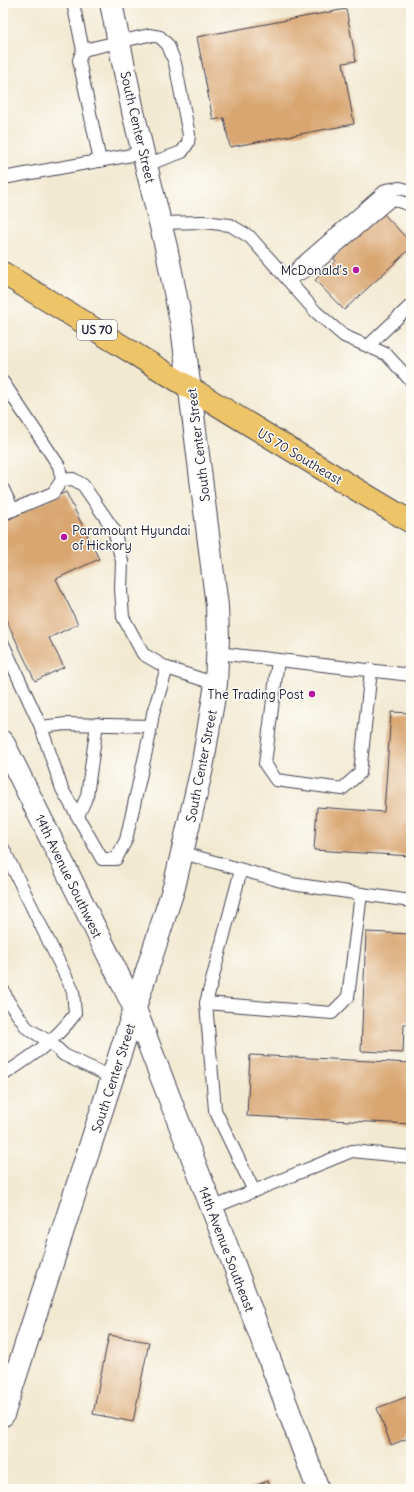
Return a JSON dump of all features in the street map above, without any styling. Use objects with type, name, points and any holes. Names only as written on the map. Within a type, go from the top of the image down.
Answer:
[{"type":"main road","name":"US 70","points":[[3,273],[191,387]]},
{"type":"main road","name":"US 70 Southeast","points":[[191,387],[278,443],[411,522]]},
{"type":"street","name":"South Center Street","points":[[3,1415],[174,887],[202,768],[216,684],[218,653],[217,606],[191,387],[182,327],[111,3]]},
{"type":"street","name":"14th Avenue Southwest","points":[[3,742],[135,1010]]},
{"type":"street","name":"14th Avenue Southeast","points":[[135,1010],[212,1208],[318,1489]]},
{"type":"lane","points":[[73,3],[82,50],[79,60],[100,161]]},
{"type":"lane","points":[[3,178],[100,161],[145,159],[182,152],[188,143],[189,135],[175,63],[168,45],[160,37],[149,35],[82,50]]},
{"type":"lane","points":[[288,280],[300,265],[386,190],[400,188],[411,191]]},
{"type":"lane","points":[[288,280],[312,268],[392,199],[411,205]]},
{"type":"lane","points":[[160,223],[203,222],[230,225],[250,237],[316,312],[344,336],[386,354],[411,381]]},
{"type":"lane","points":[[368,346],[411,305]]},
{"type":"lane","points":[[3,382],[58,466],[62,480]]},
{"type":"lane","points":[[62,480],[73,479],[82,485],[114,530],[122,561],[121,590],[123,617],[143,654],[167,668],[216,684]]},
{"type":"lane","points":[[3,489],[8,512],[53,493],[62,480]]},
{"type":"lane","points":[[3,644],[41,727],[62,789],[102,859],[116,859],[126,840],[153,713],[167,668]]},
{"type":"lane","points":[[218,653],[411,675]]},
{"type":"lane","points":[[278,660],[265,764],[276,780],[342,789],[360,773],[371,670]]},
{"type":"lane","points":[[41,727],[66,724],[151,726]]},
{"type":"lane","points":[[78,816],[87,796],[97,724]]},
{"type":"lane","points":[[3,848],[72,991],[75,1014],[50,1042],[38,1052],[3,1075]]},
{"type":"lane","points":[[183,853],[292,884],[411,901]]},
{"type":"lane","points":[[241,870],[206,1003],[216,1110],[254,1191]]},
{"type":"lane","points":[[206,1003],[332,1013],[348,996],[361,894]]},
{"type":"lane","points":[[3,990],[8,1001],[27,1028],[50,1042],[64,1055],[113,1078]]},
{"type":"lane","points":[[212,1208],[352,1152],[411,1157]]},
{"type":"building","points":[[346,9],[356,61],[343,63],[354,124],[230,147],[224,118],[213,120],[197,37]]},
{"type":"building","name":"McDonald's","points":[[382,212],[411,243],[411,248],[344,310],[315,280],[336,261],[333,257]]},
{"type":"building","points":[[66,492],[99,559],[56,579],[78,624],[49,638],[64,667],[35,681],[3,613],[3,522]]},
{"type":"building","points":[[391,712],[411,713],[411,856],[314,850],[317,807],[384,812]]},
{"type":"building","points":[[366,932],[411,934],[411,1024],[404,1024],[403,1053],[361,1051]]},
{"type":"building","points":[[250,1055],[411,1063],[411,1124],[247,1116]]},
{"type":"building","points":[[109,1335],[149,1342],[133,1422],[93,1414]]},
{"type":"building","points":[[409,1396],[411,1400],[411,1437],[391,1445],[377,1408]]},
{"type":"building","points":[[268,1481],[271,1489],[246,1489]]},
{"type":"place","name":"McDonald's","points":[[356,270]]},
{"type":"place","name":"Paramount Hyundai of Hickory","points":[[64,537]]},
{"type":"place","name":"The Trading Post","points":[[312,694]]}]
